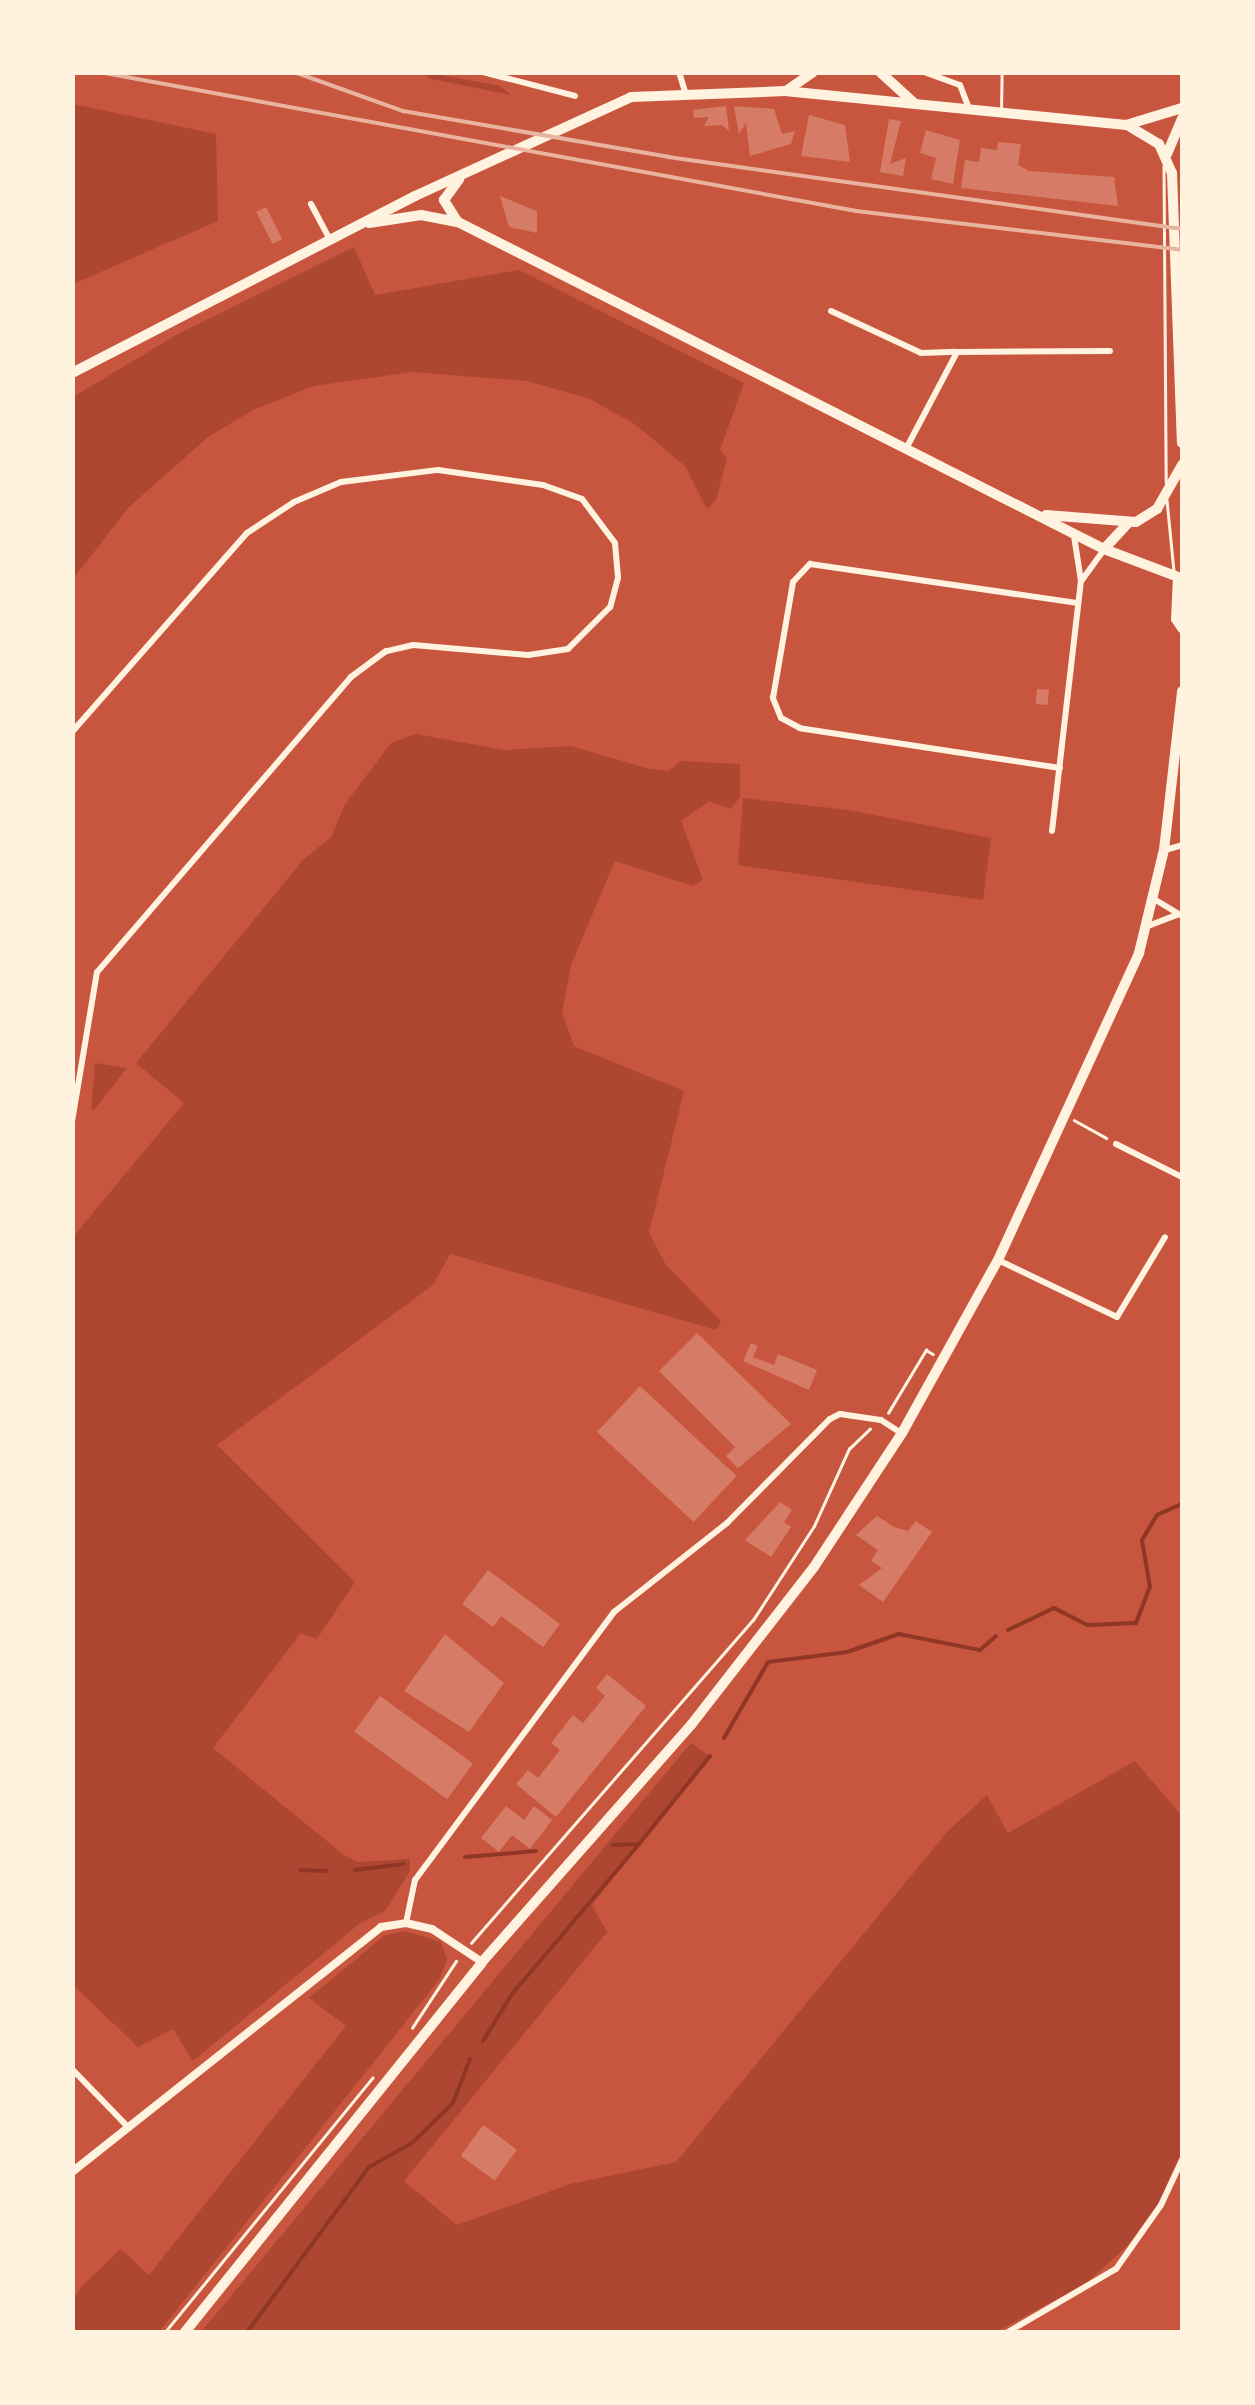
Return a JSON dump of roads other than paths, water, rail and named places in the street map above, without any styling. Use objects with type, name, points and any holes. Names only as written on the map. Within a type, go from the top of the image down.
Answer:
[{"type":"highway","points":[[785,91],[813,72]]},
{"type":"highway","points":[[880,72],[913,102]]},
{"type":"highway","points":[[72,373],[353,227],[586,112],[631,97],[785,91],[1126,124],[1182,108]]},
{"type":"highway","points":[[1167,155],[1182,118]]},
{"type":"highway","points":[[1126,124],[1167,155],[1177,173],[1168,221],[1182,443]]},
{"type":"highway","points":[[458,222],[444,195],[468,172]]},
{"type":"highway","points":[[353,227],[421,215],[458,222],[908,445],[1104,550],[1178,577],[1176,618],[1182,628]]},
{"type":"highway","points":[[1104,550],[1127,524],[1150,514],[1166,496],[1182,465]]},
{"type":"highway","points":[[1035,513],[1127,524]]},
{"type":"highway","points":[[185,2332],[482,1962],[691,1725],[814,1567],[902,1434],[998,1260],[1076,1101],[1146,926],[1164,850],[1182,691]]},
{"type":"street","points":[[472,72],[575,96]]},
{"type":"street","points":[[679,72],[685,92]]},
{"type":"street","points":[[924,72],[966,90],[969,109]]},
{"type":"street","points":[[311,204],[330,239]]},
{"type":"street","points":[[831,311],[921,353],[1110,351]]},
{"type":"street","points":[[908,445],[956,352]]},
{"type":"street","points":[[72,732],[247,533],[341,482],[438,470],[543,485],[587,503],[615,543],[618,578],[610,607],[568,648],[528,655],[412,644],[386,651],[351,677],[97,972],[72,1121]]},
{"type":"street","points":[[1052,831],[1081,582],[1081,553],[1072,533]]},
{"type":"street","points":[[1081,582],[1104,550]]},
{"type":"street","points":[[1060,768],[800,728],[781,718],[773,698],[793,582],[810,564],[1078,603]]},
{"type":"street","points":[[1164,850],[1182,845]]},
{"type":"street","points":[[1154,898],[1181,915]]},
{"type":"street","points":[[1146,926],[1181,915]]},
{"type":"street","points":[[1116,1144],[1182,1177]]},
{"type":"street","points":[[998,1260],[1117,1317],[1165,1237]]},
{"type":"street","points":[[406,1923],[414,1880],[600,1626],[727,1523],[830,1419],[840,1414],[881,1420],[902,1434]]},
{"type":"street","points":[[72,2172],[370,1933],[406,1923],[432,1929],[482,1962]]},
{"type":"street","points":[[72,2068],[126,2125]]},
{"type":"street","points":[[1008,2332],[1116,2268],[1161,2204],[1182,2160]]},
{"type":"lane","points":[[1001,112],[1002,72]]},
{"type":"lane","points":[[1167,155],[1168,221]]},
{"type":"lane","points":[[1169,274],[1166,496],[1172,567],[1178,577]]},
{"type":"waterway","points":[[1008,1630],[1054,1608],[1088,1625],[1136,1623],[1150,1587],[1142,1540],[1157,1515],[1182,1504]]},
{"type":"waterway","points":[[724,1738],[768,1662],[847,1652],[899,1634],[980,1650],[996,1636]]},
{"type":"waterway","points":[[613,1845],[639,1844],[710,1756]]},
{"type":"waterway","points":[[483,2041],[512,1994],[639,1844]]},
{"type":"waterway","points":[[465,1857],[536,1851]]},
{"type":"waterway","points":[[355,1870],[404,1864]]},
{"type":"waterway","points":[[300,1870],[326,1871]]},
{"type":"waterway","points":[[247,2332],[369,2167],[412,2143],[453,2103],[470,2059]]},
{"type":"railway","points":[[99,72],[856,211],[1182,250]]},
{"type":"railway","points":[[294,72],[403,111],[668,157],[1182,229]]}]
